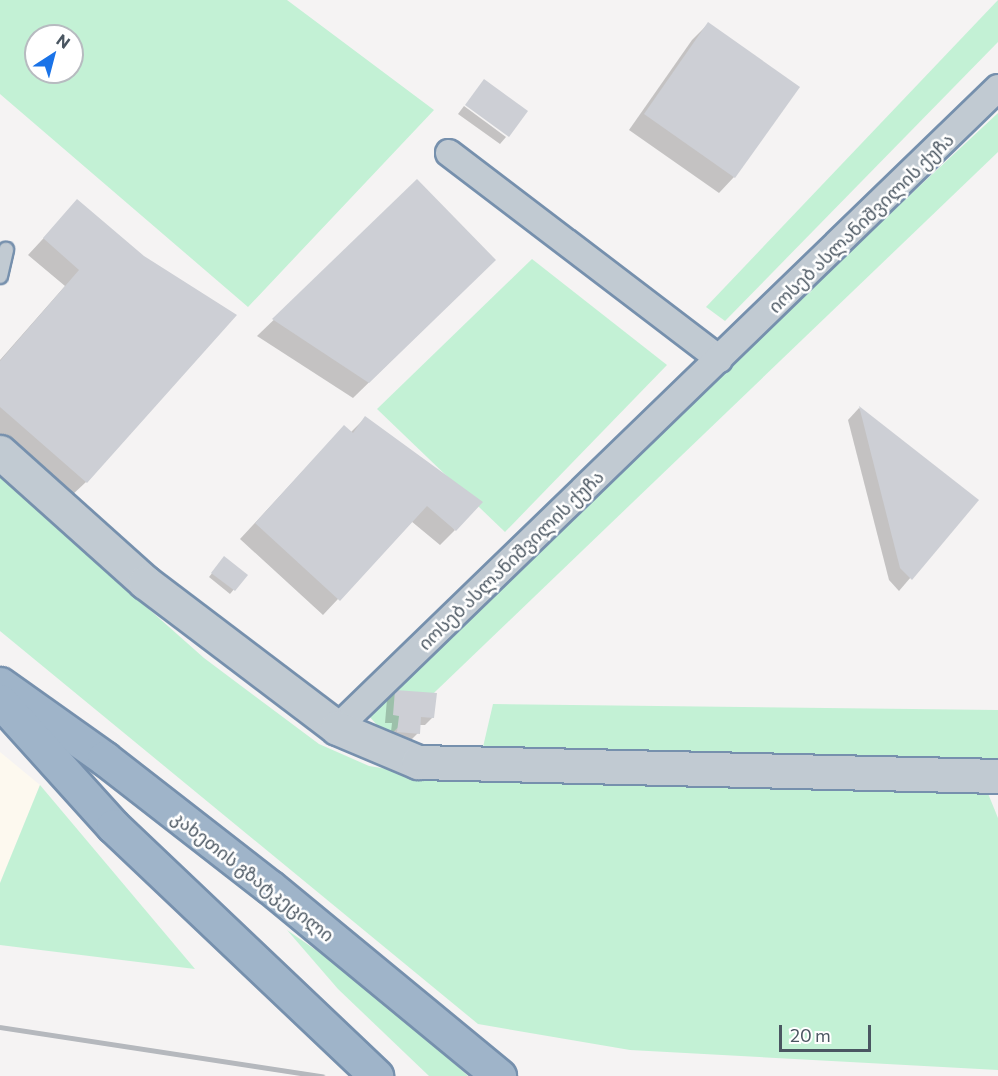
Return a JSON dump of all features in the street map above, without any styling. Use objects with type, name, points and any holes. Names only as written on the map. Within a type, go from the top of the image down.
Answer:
[{"type":"highway","name":"კახეთის გზატკეცილი","points":[[0,684],[104,758],[270,887],[499,1076]]},
{"type":"highway","points":[[0,701],[113,826],[376,1076]]},
{"type":"street","name":"იოსებ ასლანიშვილის ქუჩა","points":[[337,728],[998,88]]},
{"type":"street","points":[[449,153],[719,359]]},
{"type":"street","points":[[0,452],[144,582],[337,728],[418,762],[998,776]]},
{"type":"lane","points":[[0,276],[6,250]]},
{"type":"shaded area","points":[[0,752],[40,785],[0,883]]},
{"type":"green space","points":[[0,0],[287,0],[434,110],[248,307],[0,94]]},
{"type":"green space","points":[[998,0],[998,42],[725,321],[706,307]]},
{"type":"green space","points":[[998,113],[998,152],[388,737],[367,714],[739,354]]},
{"type":"green space","points":[[532,259],[667,365],[505,532],[377,409]]},
{"type":"green space","points":[[0,477],[204,658],[319,744],[369,766],[430,776],[987,791],[998,818],[998,1070],[630,1050],[478,1024],[0,631]]},
{"type":"green space","points":[[493,704],[998,710],[998,763],[483,747]]},
{"type":"green space","points":[[40,785],[195,969],[0,945],[0,883]]},
{"type":"green space","points":[[287,930],[372,989],[468,1076],[429,1076],[338,989]]},
{"type":"building","points":[[708,22],[800,87],[735,178],[644,114]]},
{"type":"building","points":[[484,79],[528,111],[509,137],[465,105]]},
{"type":"building","points":[[417,179],[496,260],[369,383],[272,319]]},
{"type":"building","points":[[77,199],[144,256],[237,315],[87,483],[0,407],[0,361],[79,270],[43,238]]},
{"type":"building","points":[[859,406],[979,500],[912,580],[900,568]]},
{"type":"building","points":[[365,416],[483,502],[456,531],[427,506],[340,601],[255,523],[344,425],[353,433]]},
{"type":"building","points":[[224,556],[248,575],[235,591],[211,573]]},
{"type":"building","points":[[395,690],[437,693],[434,718],[421,717],[420,734],[397,732],[399,716],[393,715]]},
{"type":"railway","points":[[0,1027],[322,1076]]}]
